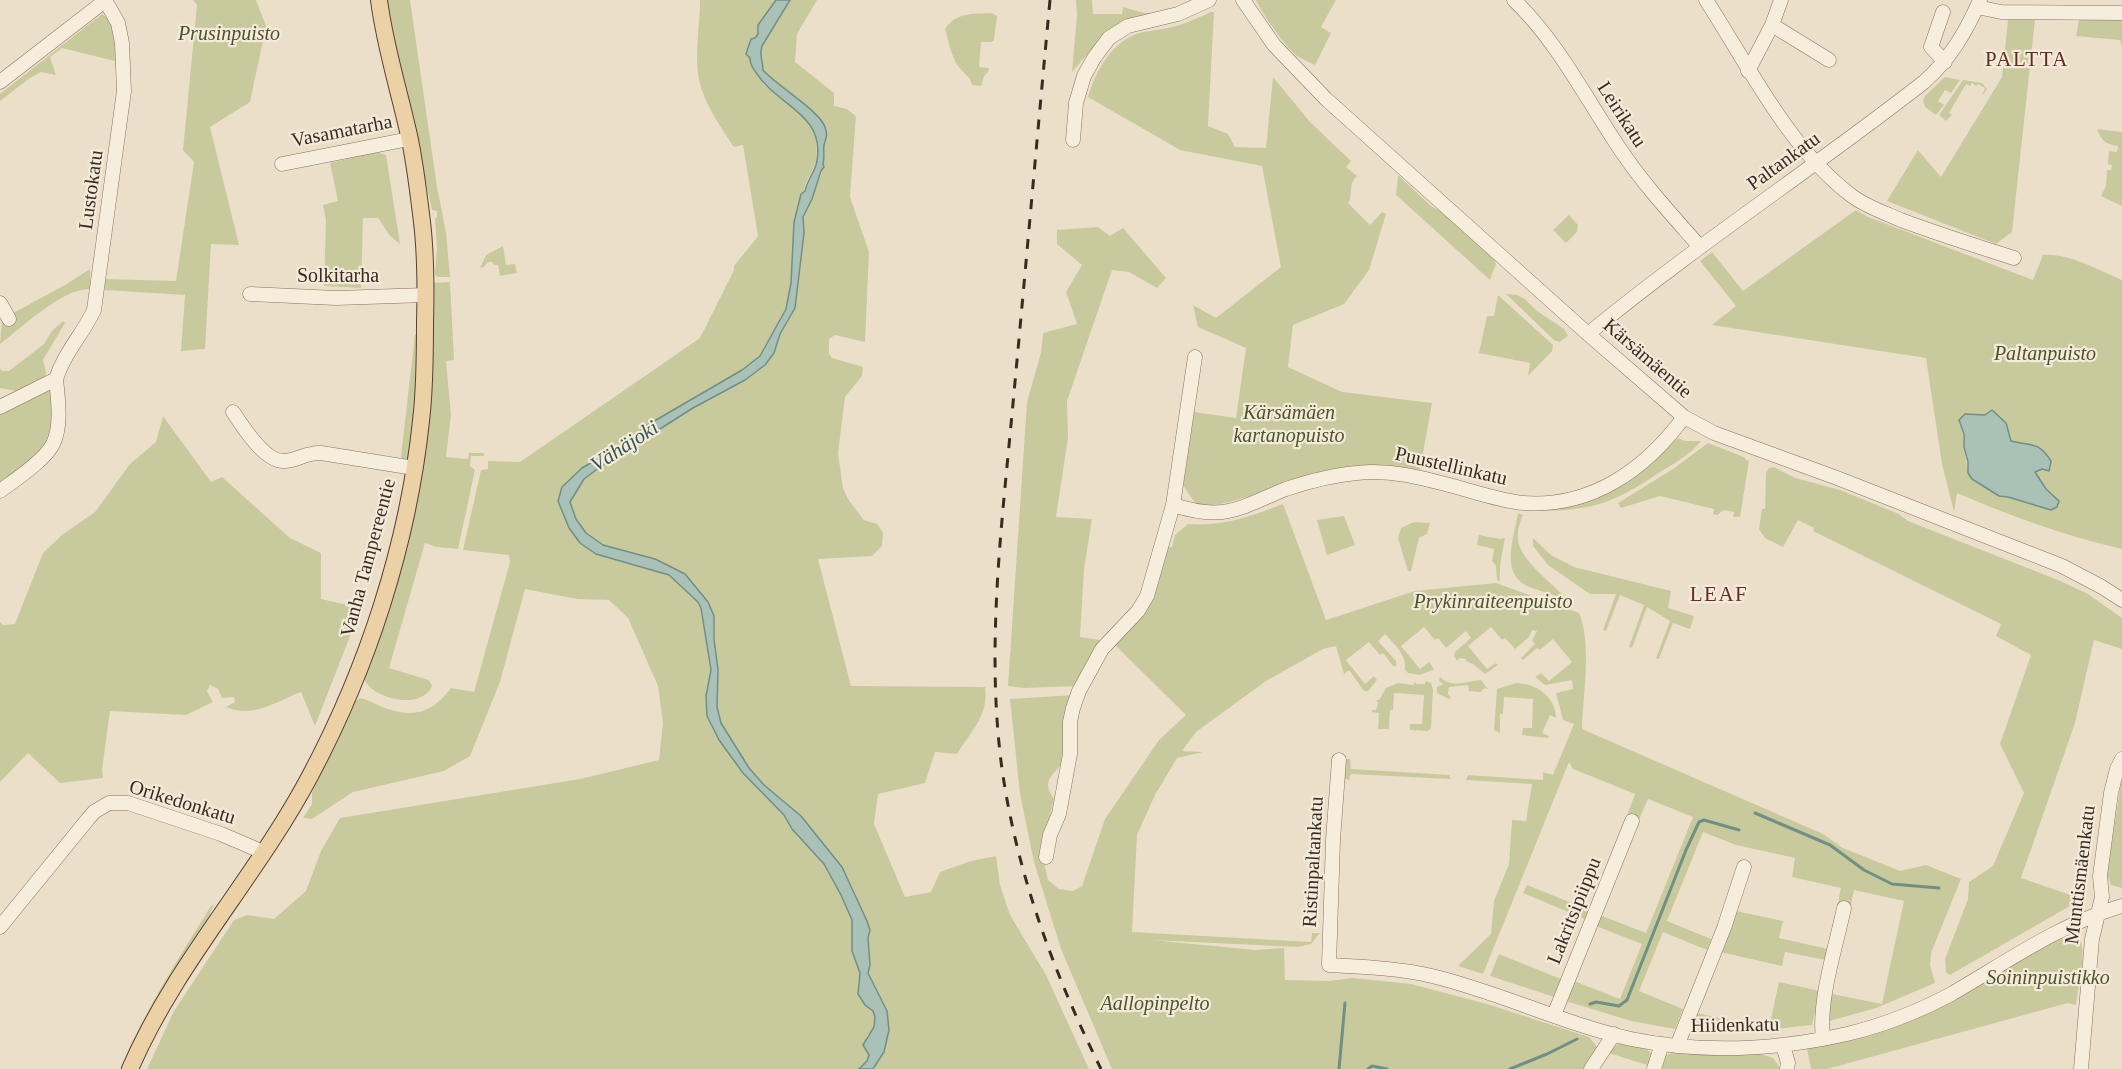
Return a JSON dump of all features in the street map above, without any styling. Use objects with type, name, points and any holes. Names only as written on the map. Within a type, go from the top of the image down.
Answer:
[{"type":"main road","name":"Vanha Tampereentie","points":[[130,1069],[157,1013],[176,981],[282,824],[308,780],[352,686],[371,636],[405,519],[421,423],[425,375],[426,295],[422,219],[410,139],[382,27],[379,0]]},
{"type":"street","points":[[0,82],[105,0]]},
{"type":"street","name":"Lustokatu","points":[[0,490],[52,447],[56,437],[58,417],[57,379],[67,354],[94,310],[124,91],[122,43],[118,23],[105,0]]},
{"type":"street","points":[[1073,140],[1076,104],[1084,76],[1094,58],[1110,38],[1128,26],[1178,14],[1209,0]]},
{"type":"street","name":"Kärsämäentie","points":[[1243,0],[1274,45],[1312,87],[1684,417],[1714,433],[1837,478],[2062,566],[2122,600]]},
{"type":"street","name":"Leirikatu","points":[[1514,0],[1560,55],[1604,126],[1635,170],[1701,247]]},
{"type":"street","points":[[1706,0],[1748,70],[1786,125],[1825,172],[1853,196],[1873,208],[1942,235],[2014,258]]},
{"type":"street","points":[[1748,70],[1772,25],[1780,0]]},
{"type":"street","points":[[1978,4],[2001,12],[2122,13]]},
{"type":"street","name":"Paltankatu","points":[[1588,334],[1701,247],[1924,82],[1945,62],[1961,39],[1978,4]]},
{"type":"street","points":[[1943,12],[1931,47],[1945,62]]},
{"type":"street","points":[[1772,25],[1829,60]]},
{"type":"street","name":"Vasamatarha","points":[[282,164],[410,139]]},
{"type":"street","name":"Solkitarha","points":[[250,294],[336,298],[426,295]]},
{"type":"street","points":[[0,303],[9,319]]},
{"type":"street","points":[[1046,857],[1050,835],[1059,814],[1070,754],[1070,722],[1079,691],[1102,649],[1138,611],[1147,596],[1173,505],[1195,357]]},
{"type":"street","points":[[0,407],[57,379]]},
{"type":"street","points":[[233,412],[249,437],[279,461],[287,461],[311,453],[414,468]]},
{"type":"street","name":"Puustellinkatu","points":[[1173,505],[1210,513],[1232,510],[1313,480],[1375,471],[1413,476],[1521,503],[1575,498],[1602,489],[1633,470],[1653,454],[1684,417]]},
{"type":"street","name":"Munttismäenkatu","points":[[2081,1069],[2091,939],[2102,897],[2100,876],[2111,793],[2122,759]]},
{"type":"street","name":"Ristinpaltankatu","points":[[1329,965],[1333,840],[1339,760]]},
{"type":"street","name":"Orikedonkatu","points":[[0,927],[94,812],[109,803],[128,803],[221,834],[263,852]]},
{"type":"street","name":"Lakritsipiippu","points":[[1554,1015],[1632,821]]},
{"type":"street","points":[[1677,1046],[1724,928],[1744,867]]},
{"type":"street","name":"Hiidenkatu","points":[[1329,965],[1397,969],[1432,976],[1614,1034],[1662,1044],[1731,1050],[1823,1039],[1867,1029],[1908,1014],[1951,994],[2046,938],[2122,906]]},
{"type":"street","points":[[1823,1039],[1821,1023],[1825,997],[1844,908]]},
{"type":"street","points":[[1591,1069],[1614,1034]]},
{"type":"street","points":[[1654,1069],[1662,1044]]},
{"type":"street","points":[[1783,1045],[1788,1063],[1787,1069]]},
{"type":"green space","name":"Prusinpuisto","points":[[193,0],[256,0],[266,26],[250,102],[210,127],[239,245],[211,244],[205,349],[181,351],[185,295],[105,290],[105,279],[176,281],[194,162],[183,150],[197,5]]},
{"type":"green space","points":[[385,0],[410,0],[437,187],[446,232],[450,277],[438,277],[435,274],[437,211],[432,210]]},
{"type":"green space","points":[[700,0],[776,0],[758,25],[758,34],[755,38],[750,64],[764,85],[799,111],[809,122],[816,137],[817,160],[806,183],[794,222],[791,283],[786,309],[760,356],[742,370],[644,427],[631,440],[582,468],[558,501],[596,554],[669,575],[698,602],[701,608],[711,670],[706,696],[707,716],[719,740],[743,773],[784,815],[792,829],[824,864],[852,920],[852,951],[860,973],[858,986],[865,1005],[873,1011],[875,1017],[874,1027],[867,1036],[864,1048],[869,1055],[867,1061],[859,1069],[147,1069],[174,1011],[234,920],[247,915],[274,919],[306,891],[321,851],[340,818],[580,779],[659,760],[663,723],[658,686],[628,618],[609,600],[577,599],[525,589],[500,682],[470,756],[444,771],[353,792],[312,819],[303,818],[312,804],[312,793],[322,768],[354,702],[360,698],[398,712],[415,713],[431,708],[451,688],[474,692],[510,562],[509,555],[463,550],[481,470],[488,469],[488,461],[520,462],[700,338],[734,266],[758,236],[743,145],[734,147],[731,143],[701,89],[697,51]]},
{"type":"green space","points":[[789,0],[817,0],[797,34],[795,62],[834,93],[834,106],[847,109],[856,116],[850,197],[869,252],[865,342],[835,335],[829,339],[829,354],[832,358],[863,367],[862,376],[845,397],[838,453],[843,488],[848,499],[864,520],[877,524],[883,532],[882,546],[872,556],[818,559],[851,686],[985,687],[986,697],[982,715],[957,754],[935,752],[925,783],[878,794],[874,824],[905,897],[931,892],[940,872],[971,861],[996,856],[1000,885],[1010,915],[1046,975],[1089,1069],[873,1069],[884,1052],[889,1030],[887,1011],[868,973],[870,930],[867,921],[842,867],[801,816],[764,785],[749,768],[721,723],[717,707],[714,616],[655,559],[603,545],[586,533],[576,519],[570,502],[584,479],[600,467],[693,408],[745,380],[765,365],[774,353],[780,334],[795,308],[804,233],[803,217],[823,169],[825,127],[812,111],[763,70],[759,55],[762,46]]},
{"type":"green space","points":[[1076,0],[1092,0],[1093,14],[1122,14],[1123,7],[1144,13],[1162,13],[1104,35],[1072,72],[1077,15]]},
{"type":"green space","points":[[1256,0],[1336,0],[1321,27],[1331,33],[1315,65],[1292,51],[1274,30]]},
{"type":"green space","name":"Kärsämäen kartanopuisto","points":[[1214,12],[1208,126],[1228,134],[1235,147],[1266,148],[1273,77],[1310,122],[1351,161],[1346,167],[1357,176],[1352,183],[1348,203],[1370,225],[1382,212],[1386,214],[1369,270],[1344,304],[1293,325],[1288,367],[1342,392],[1432,403],[1420,470],[1389,466],[1357,466],[1326,470],[1248,497],[1197,506],[1183,485],[1194,412],[1236,418],[1246,348],[1198,327],[1193,305],[1216,318],[1281,267],[1262,166],[1180,150],[1088,97],[1101,66],[1123,41],[1143,32],[1180,25]]},
{"type":"green space","points":[[992,13],[997,16],[994,40],[981,42],[979,67],[989,68],[988,72],[981,86],[972,85],[956,62],[945,29],[954,19],[972,14]]},
{"type":"green space","points":[[102,14],[112,24],[116,38],[118,68],[116,70],[115,61],[62,48],[50,57],[56,75],[41,72],[0,101],[0,94]]},
{"type":"green space","points":[[2008,20],[2035,20],[2012,232],[1996,244],[1887,201],[1918,150],[1941,177],[2002,77]]},
{"type":"green space","points":[[2079,20],[2122,20],[2122,47],[2120,40],[2076,36]]},
{"type":"green space","points":[[1945,77],[1960,80],[1951,93],[1945,90],[1938,101],[1944,105],[1936,115],[1925,107],[1923,100]]},
{"type":"green space","points":[[1963,80],[1982,83],[1987,89],[1982,96],[1985,88],[1978,84],[1976,86],[1972,83],[1970,86],[1966,84],[1949,113],[1952,115],[1946,121],[1939,115]]},
{"type":"green space","points":[[2097,129],[2122,132],[2122,206],[2101,196],[2106,186],[2107,170],[2111,170],[2112,165],[2108,164],[2109,151],[2117,152],[2118,146],[2104,141]]},
{"type":"green space","points":[[376,152],[386,155],[400,244],[390,236],[378,218],[363,218],[361,288],[324,286],[326,220],[323,205],[338,201],[330,163]]},
{"type":"green space","points":[[1398,175],[1431,206],[1447,215],[1494,258],[1496,264],[1490,280],[1396,195]]},
{"type":"green space","name":"Paltanpuisto","points":[[1856,210],[1868,217],[2033,280],[2043,255],[2053,255],[2073,259],[2122,280],[2122,549],[2038,525],[1957,493],[1954,512],[1942,464],[1926,358],[1712,325],[1736,306],[1700,261],[1712,252],[1743,291]],"holes":[[[1965,414],[1985,415],[2006,423],[2011,441],[2017,442],[2042,469],[2035,472],[2049,493],[2051,510],[1992,491],[1972,479],[1968,472],[1963,433],[1959,422]]]},
{"type":"green space","points":[[1569,215],[1578,225],[1577,232],[1566,243],[1553,230]]},
{"type":"green space","points":[[1098,227],[1110,236],[1123,228],[1166,278],[1157,288],[1129,272],[1112,270],[1067,401],[1068,438],[1056,517],[1092,519],[1084,569],[1080,637],[1100,640],[1077,686],[1024,688],[1008,686],[1027,402],[1041,353],[1043,333],[1077,324],[1066,292],[1082,265],[1057,244],[1057,230]]},
{"type":"green space","points":[[503,246],[506,265],[515,264],[517,273],[500,276],[498,265],[492,262],[480,268],[486,255]]},
{"type":"green space","points":[[90,269],[90,289],[67,295],[55,302],[0,344],[2,319]]},
{"type":"green space","points":[[450,282],[454,360],[446,361],[451,415],[446,457],[468,459],[469,453],[484,453],[484,456],[471,456],[470,466],[475,470],[458,549],[436,547],[425,543],[389,668],[429,680],[432,686],[426,694],[417,699],[395,699],[375,691],[364,678],[429,414],[433,358],[432,283]]},
{"type":"green space","points":[[1506,294],[1517,295],[1525,299],[1537,311],[1564,329],[1568,336],[1559,342],[1554,340]]},
{"type":"green space","points":[[1498,295],[1553,345],[1552,351],[1528,376],[1530,363],[1479,353],[1487,316],[1494,316]]},
{"type":"green space","points":[[63,321],[65,323],[43,360],[45,377],[21,392],[0,388],[0,368],[2,371],[9,371],[44,344],[52,331]]},
{"type":"green space","points":[[415,334],[417,335],[418,380],[408,458],[404,460],[401,457]]},
{"type":"green space","points":[[53,387],[51,428],[45,447],[0,485],[0,412]]},
{"type":"green space","points":[[163,416],[211,482],[222,477],[290,538],[321,553],[321,599],[361,608],[315,726],[301,692],[265,707],[245,711],[226,707],[235,702],[234,697],[222,698],[218,689],[210,685],[207,691],[213,702],[186,715],[110,711],[102,770],[103,778],[60,783],[28,753],[0,782],[0,622],[3,625],[15,624],[43,553],[62,535],[95,512],[130,464],[156,442]]},
{"type":"green space","points":[[1678,438],[1685,441],[1701,441],[1694,449],[1634,489],[1592,506],[1539,511],[1539,509],[1641,471]]},
{"type":"green space","points":[[1708,443],[1749,461],[1740,517],[1733,517],[1734,512],[1724,510],[1717,515],[1713,514],[1714,509],[1660,496],[1621,508],[1618,503],[1673,469]]},
{"type":"green space","points":[[1774,467],[1795,478],[1840,490],[1899,514],[1908,521],[2058,580],[2088,594],[2122,618],[2122,649],[2094,640],[2075,723],[2021,878],[2082,899],[1950,975],[1946,972],[1945,959],[1968,899],[1969,882],[1993,866],[2024,793],[2000,744],[2031,655],[1996,636],[2001,624],[1813,531],[1814,528],[1798,520],[1783,547],[1765,538],[1759,529],[1762,509],[1765,509],[1766,473],[1769,468]]},
{"type":"green space","points":[[1283,504],[1326,620],[1415,591],[1496,583],[1579,613],[1583,625],[1586,654],[1582,729],[1823,834],[1843,848],[1900,871],[1926,865],[1961,879],[1931,953],[1930,965],[1935,983],[1876,1008],[1826,1022],[1832,994],[1882,1004],[1904,901],[1854,890],[1849,915],[1836,912],[1841,888],[1792,877],[1795,858],[1736,845],[1703,832],[1667,921],[1711,939],[1707,950],[1663,932],[1639,991],[1683,1009],[1675,1029],[1631,1021],[1566,1001],[1574,981],[1620,999],[1642,944],[1596,926],[1600,915],[1646,933],[1693,817],[1648,799],[1638,822],[1626,818],[1635,794],[1573,769],[1569,762],[1483,974],[1458,966],[1491,934],[1494,901],[1509,864],[1512,820],[1526,821],[1532,784],[1466,780],[1468,775],[1543,780],[1543,772],[1553,775],[1574,724],[1563,720],[1556,693],[1573,689],[1572,680],[1545,685],[1535,677],[1541,673],[1549,681],[1572,662],[1553,639],[1540,650],[1537,648],[1523,660],[1521,658],[1535,644],[1532,641],[1537,631],[1532,630],[1529,637],[1515,649],[1505,638],[1502,640],[1491,627],[1468,646],[1487,669],[1496,663],[1498,665],[1485,674],[1466,659],[1460,658],[1457,661],[1454,656],[1455,652],[1471,638],[1466,631],[1446,648],[1438,638],[1435,640],[1424,627],[1401,646],[1420,669],[1429,662],[1433,670],[1419,675],[1408,673],[1405,670],[1402,655],[1385,634],[1378,641],[1396,661],[1396,666],[1393,666],[1383,653],[1380,655],[1369,642],[1346,660],[1365,684],[1374,676],[1377,680],[1368,691],[1364,691],[1349,670],[1344,674],[1336,646],[1323,649],[1266,681],[1196,732],[1182,751],[1203,752],[1177,758],[1155,795],[1137,835],[1132,932],[1311,942],[1312,933],[1320,933],[1311,944],[1298,947],[1152,940],[1255,950],[1284,948],[1285,980],[1329,981],[1353,978],[1411,984],[1487,1004],[1589,1037],[1598,1048],[1585,1069],[1112,1069],[1061,949],[1034,862],[1020,794],[1010,699],[1074,695],[1065,761],[1048,782],[1054,799],[1041,850],[1048,880],[1059,889],[1073,891],[1082,886],[1105,819],[1159,740],[1186,715],[1114,644],[1132,623],[1165,547],[1172,547],[1175,535],[1188,524],[1225,522]]},
{"type":"green space","points":[[1518,513],[1523,515],[1518,535],[1524,554],[1571,605],[1532,588],[1521,582],[1515,575],[1511,556]]},
{"type":"green space","points":[[1344,516],[1355,545],[1327,555],[1317,520]]},
{"type":"green space","points":[[1414,522],[1430,523],[1427,534],[1419,538],[1411,571],[1408,571],[1398,538],[1401,528]]},
{"type":"green space","points":[[1479,535],[1505,538],[1500,565],[1500,581],[1497,580],[1496,566],[1492,561],[1494,549],[1477,545]]},
{"type":"green space","points":[[1533,538],[1551,555],[1574,567],[1671,591],[1668,608],[1694,616],[1690,629],[1673,623],[1659,659],[1656,658],[1670,621],[1647,607],[1632,648],[1629,647],[1644,605],[1620,595],[1606,631],[1603,630],[1616,594],[1590,594],[1548,565],[1533,546]]},
{"type":"green space","points":[[1440,677],[1450,683],[1481,680],[1488,689],[1484,688],[1481,692],[1469,691],[1468,685],[1449,687],[1448,694],[1451,697],[1449,699],[1437,693],[1437,687],[1443,684],[1439,681]]},
{"type":"green space","points":[[1426,681],[1431,683],[1433,690],[1431,728],[1428,731],[1410,730],[1410,724],[1422,724],[1424,695],[1394,693],[1389,729],[1378,729],[1379,713],[1372,712],[1372,710],[1376,710],[1378,703],[1376,700],[1379,700],[1386,688],[1398,683],[1413,685],[1415,682],[1425,684]]},
{"type":"green space","points":[[1516,683],[1537,689],[1544,693],[1553,704],[1556,718],[1550,715],[1542,733],[1549,736],[1548,738],[1522,735],[1523,728],[1532,728],[1533,699],[1504,697],[1503,714],[1500,714],[1500,733],[1494,730],[1497,689]]},
{"type":"green space","points":[[1345,759],[1350,759],[1351,769],[1449,775],[1451,779],[1351,774],[1349,780],[1343,778]]},
{"type":"green space","points":[[2122,776],[2122,888],[2111,885],[2107,875]]},
{"type":"green space","points":[[1527,885],[1589,910],[1585,919],[1523,893]]},
{"type":"green space","points":[[214,904],[203,929],[123,1069],[120,1069],[162,986]]},
{"type":"green space","points":[[1736,911],[1783,921],[1779,938],[1828,949],[1826,960],[1785,952],[1782,966],[1720,952]]},
{"type":"green space","name":"Soininpuistikko","points":[[2078,935],[2082,949],[2082,968],[2076,1005],[2068,1003],[1827,1069],[1811,1069],[1807,1049],[1857,1039],[1915,1019],[2056,941]]},
{"type":"green space","points":[[1499,954],[1561,979],[1554,997],[1490,976]]},
{"type":"green space","points":[[1779,982],[1820,991],[1812,1025],[1747,1032],[1688,1030],[1696,1013],[1769,1028]]},
{"type":"green space","points":[[1621,1043],[1638,1046],[1650,1052],[1653,1055],[1650,1066],[1609,1053],[1612,1047]]},
{"type":"green space","points":[[1673,1052],[1761,1054],[1773,1058],[1781,1069],[1662,1069],[1665,1056]]},
{"type":"water","name":"Vähäjoki","points":[[776,0],[790,0],[762,46],[763,70],[815,113],[827,134],[824,167],[803,217],[804,233],[795,308],[780,334],[774,353],[765,365],[745,380],[693,408],[600,467],[584,479],[570,502],[576,519],[586,533],[603,545],[655,559],[685,574],[708,602],[714,616],[718,670],[717,707],[721,723],[749,768],[764,785],[801,816],[842,867],[867,921],[870,930],[868,973],[887,1011],[889,1030],[884,1052],[873,1069],[859,1069],[867,1061],[869,1055],[863,1045],[874,1027],[875,1017],[873,1011],[865,1005],[858,994],[860,973],[852,951],[852,920],[824,864],[792,829],[784,815],[743,773],[719,740],[707,716],[706,696],[711,670],[701,608],[698,602],[669,575],[596,554],[580,543],[569,528],[558,501],[562,487],[582,468],[631,440],[644,427],[742,370],[760,356],[786,309],[791,283],[794,222],[801,194],[805,191],[816,165],[818,145],[807,121],[766,85],[746,54],[751,39],[758,34],[758,25]]},
{"type":"water","points":[[1992,410],[2006,423],[2011,441],[2038,447],[2051,461],[2049,471],[2042,469],[2035,472],[2046,489],[2059,501],[2057,507],[2051,510],[1999,496],[1972,479],[1968,473],[1964,434],[1959,420],[1965,414],[1985,415]]},
{"type":"waterway","points":[[1755,813],[1830,845],[1864,870],[1892,884],[1939,888]]},
{"type":"waterway","points":[[1590,1004],[1596,1002],[1619,1006],[1627,1000],[1699,822],[1704,820],[1739,830]]},
{"type":"waterway","points":[[1339,1069],[1345,1003]]},
{"type":"waterway","points":[[1510,1069],[1577,1039]]},
{"type":"waterway","points":[[1368,1069],[1372,1066],[1387,1069]]},
{"type":"railway","points":[[1050,0],[1000,547],[995,636],[997,725],[1009,808],[1028,885],[1053,960],[1101,1069]]},
{"type":"district","name":"PALTTA","points":[[2027,60]]},
{"type":"district","name":"LEAF","points":[[1719,595]]},
{"type":"park label","name":"Prykinraiteenpuisto","points":[[1493,603]]},
{"type":"park label","name":"Aallopinpelto","points":[[1155,1005]]}]
